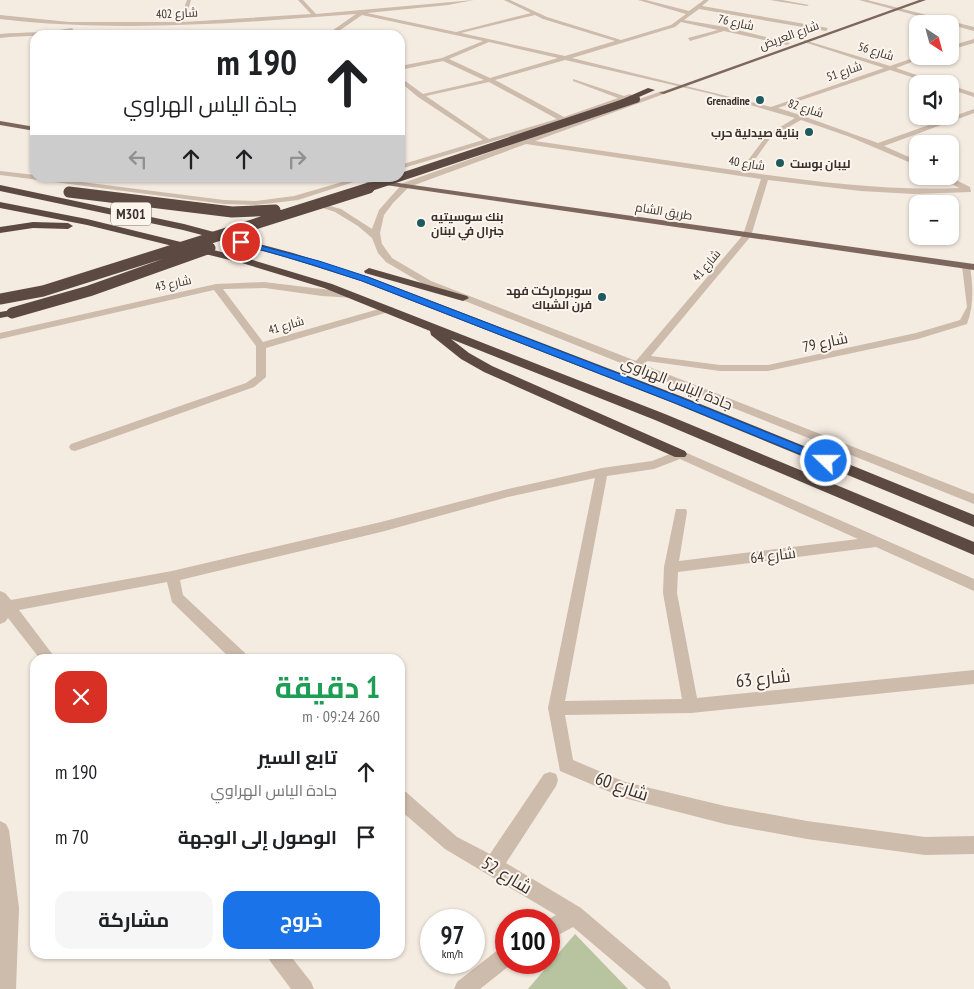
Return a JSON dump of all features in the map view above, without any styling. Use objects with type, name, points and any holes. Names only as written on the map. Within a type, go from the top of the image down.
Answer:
[{"type":"highway","points":[[405,176],[630,99],[651,90]]},
{"type":"highway","points":[[405,171],[630,99],[662,92]]},
{"type":"highway","points":[[0,182],[232,212],[255,213],[304,204],[374,182]]},
{"type":"highway","points":[[0,300],[56,287],[386,182]]},
{"type":"highway","name":"M301","points":[[0,188],[145,217],[260,247]]},
{"type":"highway","points":[[0,316],[52,303],[108,285],[287,220],[345,196]]},
{"type":"highway","name":"M301","points":[[0,205],[87,222],[299,276],[389,309],[660,417],[974,549]]},
{"type":"highway","points":[[0,230],[46,225],[83,228],[171,243]]},
{"type":"highway","points":[[260,247],[337,262],[463,298]]},
{"type":"highway","name":"جادة إلياس الهراوي","points":[[260,247],[365,279],[678,400],[974,521]]},
{"type":"highway","points":[[422,322],[465,356],[488,369],[680,454]]},
{"type":"main road","name":"شارع العريض","points":[[651,90],[910,0]]},
{"type":"main road","name":"شارع العريض","points":[[662,92],[924,0]]},
{"type":"main road","points":[[0,123],[30,128]]},
{"type":"main road","name":"طريق الشام","points":[[385,182],[970,267]]},
{"type":"street","points":[[181,23],[189,0]]},
{"type":"street","points":[[300,0],[315,15]]},
{"type":"street","name":"شارع 402","points":[[0,17],[42,23],[97,26],[181,23],[373,11],[428,3],[472,0]]},
{"type":"street","points":[[506,0],[534,14],[577,29],[624,42]]},
{"type":"street","points":[[640,0],[690,13]]},
{"type":"street","points":[[420,96],[490,80],[673,26],[707,0]]},
{"type":"street","points":[[772,0],[807,5]]},
{"type":"street","points":[[861,0],[974,29]]},
{"type":"street","points":[[370,5],[373,11]]},
{"type":"street","points":[[697,7],[826,29]]},
{"type":"street","points":[[377,17],[384,10]]},
{"type":"street","name":"شارع 82","points":[[355,12],[490,40],[671,82],[770,108],[880,145],[909,160]]},
{"type":"street","points":[[337,30],[362,14]]},
{"type":"street","points":[[455,33],[534,14]]},
{"type":"street","name":"شارع 76","points":[[680,21],[787,42]]},
{"type":"street","points":[[72,30],[97,26]]},
{"type":"street","points":[[690,38],[714,34],[725,29]]},
{"type":"street","points":[[0,36],[30,33]]},
{"type":"street","points":[[405,67],[444,59],[490,40]]},
{"type":"street","name":"شارع 56","points":[[806,41],[914,75]]},
{"type":"street","points":[[959,45],[974,41]]},
{"type":"street","points":[[444,59],[490,80],[563,119]]},
{"type":"street","name":"شارع 51","points":[[770,108],[909,61]]},
{"type":"street","points":[[575,80],[630,99]]},
{"type":"street","points":[[405,83],[420,96],[488,142]]},
{"type":"street","points":[[959,90],[974,95]]},
{"type":"street","points":[[295,198],[342,212],[359,222],[375,236],[383,209],[406,185],[662,92]]},
{"type":"street","points":[[405,166],[630,99]]},
{"type":"street","points":[[880,145],[974,110]]},
{"type":"street","points":[[742,173],[769,136],[779,128],[800,117]]},
{"type":"street","name":"شارع 40","points":[[524,141],[766,177],[861,189],[914,192],[971,190]]},
{"type":"street","points":[[0,173],[30,176]]},
{"type":"street","name":"شارع 41","points":[[641,363],[747,236],[766,177]]},
{"type":"street","points":[[74,182],[224,202],[270,203],[295,198],[345,182]]},
{"type":"street","points":[[959,184],[971,190]]},
{"type":"street","name":"جادة إلياس الهراوي","points":[[375,236],[379,250],[396,265],[428,284],[641,363],[974,499]]},
{"type":"street","name":"شارع 79","points":[[641,363],[720,368],[768,368],[830,356],[943,329],[964,322],[972,307],[970,267]]},
{"type":"street","name":"شارع 43","points":[[0,336],[216,287],[265,285],[354,296]]},
{"type":"street","name":"شارع 41","points":[[216,287],[261,346],[389,309]]},
{"type":"street","points":[[75,447],[250,385],[261,377],[261,346]]},
{"type":"street","points":[[3,607],[172,576],[381,527],[508,493],[602,472],[654,465],[680,454],[974,585]]},
{"type":"street","name":"شارع 60","points":[[602,472],[556,708],[566,765],[624,790],[725,815],[807,830],[925,846],[974,845]]},
{"type":"street","points":[[681,512],[671,567],[670,593],[690,706]]},
{"type":"street","name":"شارع 64","points":[[671,567],[875,542]]},
{"type":"street","points":[[172,576],[177,598],[236,654]]},
{"type":"street","points":[[3,607],[45,654]]},
{"type":"street","name":"شارع 63","points":[[556,708],[690,706],[974,677]]},
{"type":"street","points":[[493,866],[550,780]]},
{"type":"street","name":"شارع 52","points":[[405,802],[451,843],[574,915],[661,989]]},
{"type":"street","points":[[0,830],[10,908],[6,989]]},
{"type":"street","points":[[560,923],[574,915]]},
{"type":"street","points":[[281,959],[304,989]]},
{"type":"street","points":[[464,989],[495,965]]},
{"type":"green space","points":[[575,934],[628,989],[528,989],[541,974],[560,974],[560,952]]},
{"type":"place","name":"Grenadine","points":[[760,100]]},
{"type":"place","name":"بناية صيدلية حرب","points":[[809,132]]},
{"type":"place","name":"ليبان بوست","points":[[780,163]]},
{"type":"place","name":"بنك سوسيتيه جنرال في لبنان","points":[[421,223]]},
{"type":"place","name":"سوبرماركت فهد فرن الشباك","points":[[602,297]]},
{"type":"route","points":[[241,242],[365,279],[678,400],[826,461]]}]
